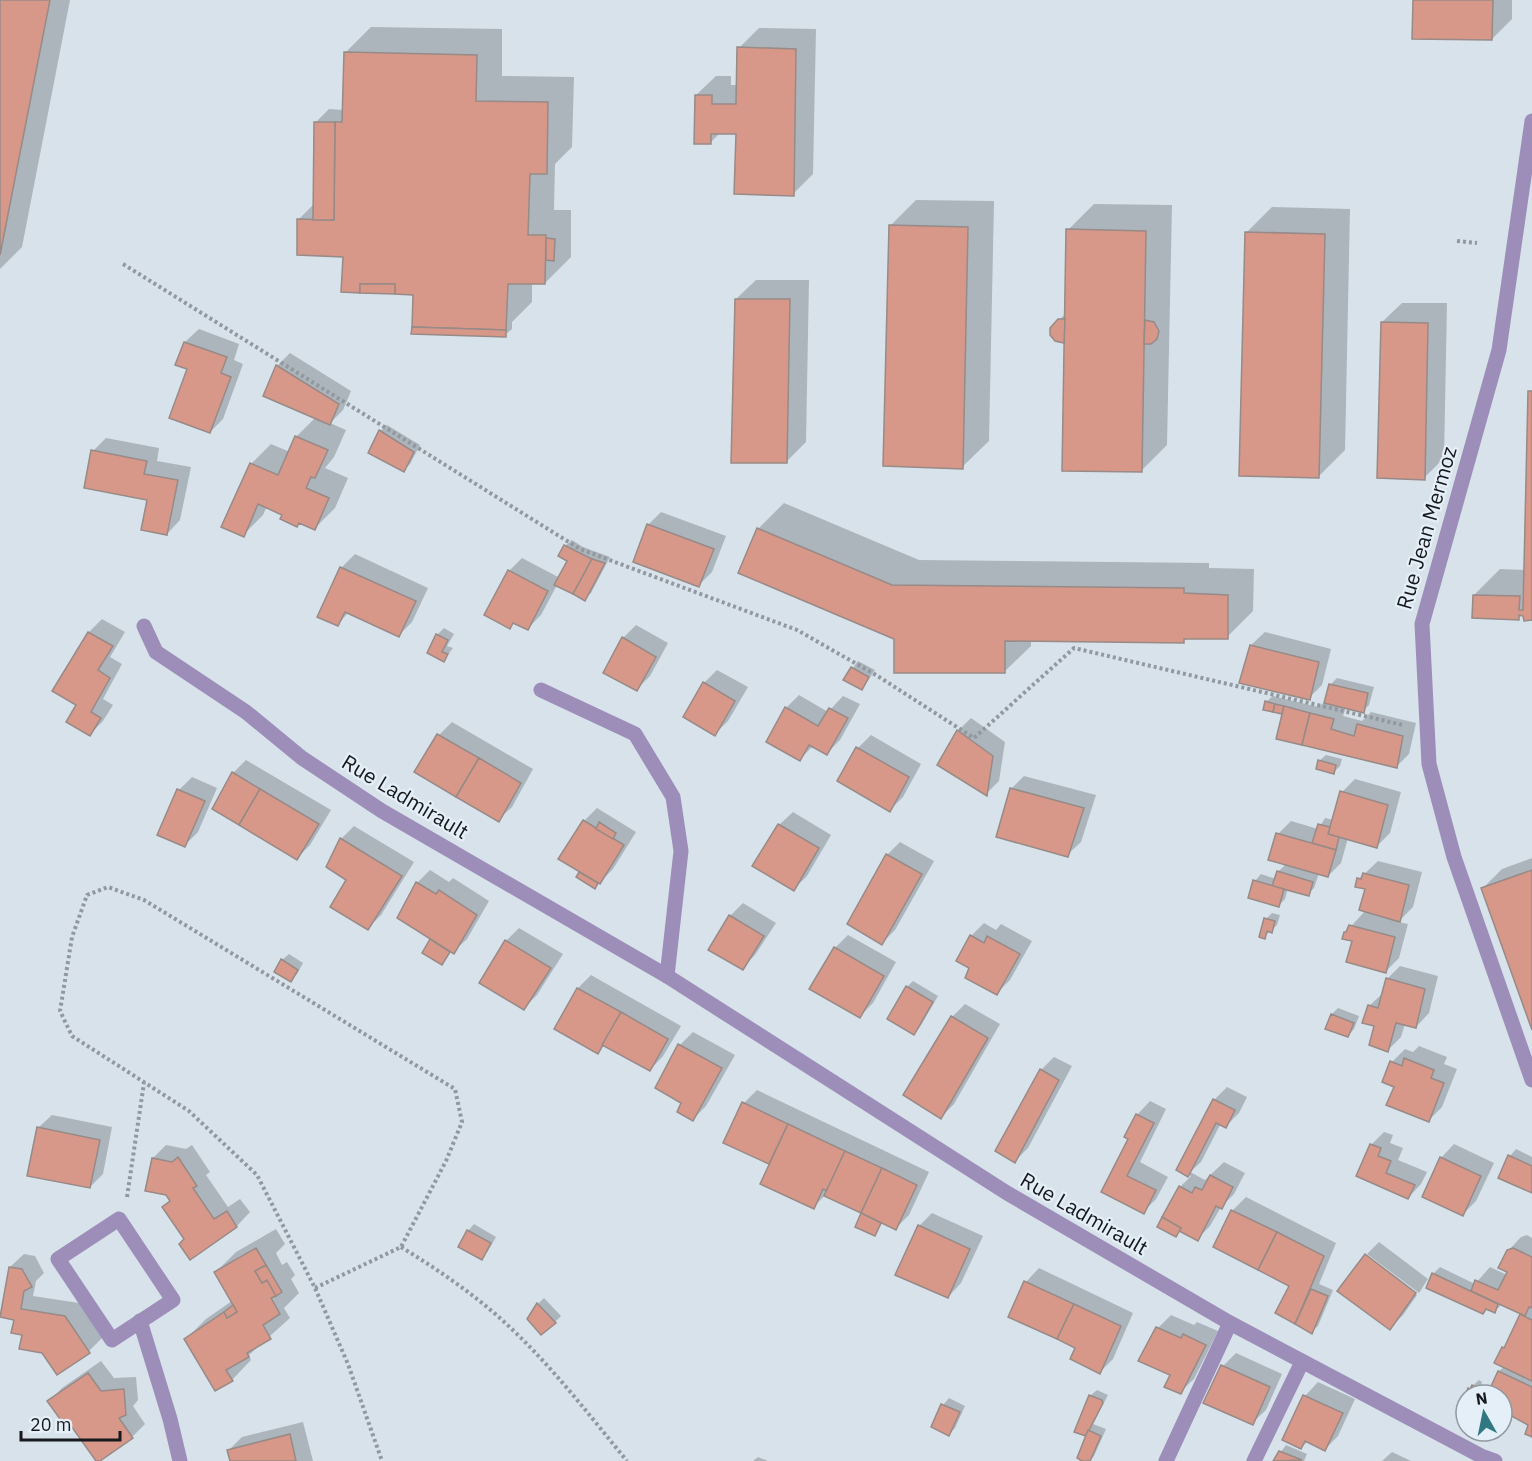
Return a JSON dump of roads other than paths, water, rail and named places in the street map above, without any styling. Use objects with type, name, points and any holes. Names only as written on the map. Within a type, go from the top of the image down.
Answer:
[{"type":"street","name":"Rue Jean Mermoz","points":[[1532,121],[1499,350],[1422,624],[1429,764],[1454,857],[1532,1080]]},
{"type":"street","name":"Rue Ladmirault","points":[[144,627],[156,652],[246,712],[302,758],[382,811],[667,975],[1007,1193],[1230,1323],[1482,1456],[1496,1461]]},
{"type":"street","points":[[541,690],[636,734],[674,797],[681,851],[667,975]]},
{"type":"street","points":[[119,1219],[173,1300],[140,1321],[112,1340],[58,1259],[119,1219]]},
{"type":"street","points":[[140,1321],[170,1419],[180,1461]]},
{"type":"street","points":[[1166,1461],[1230,1323]]},
{"type":"street","points":[[1254,1461],[1302,1362]]}]
